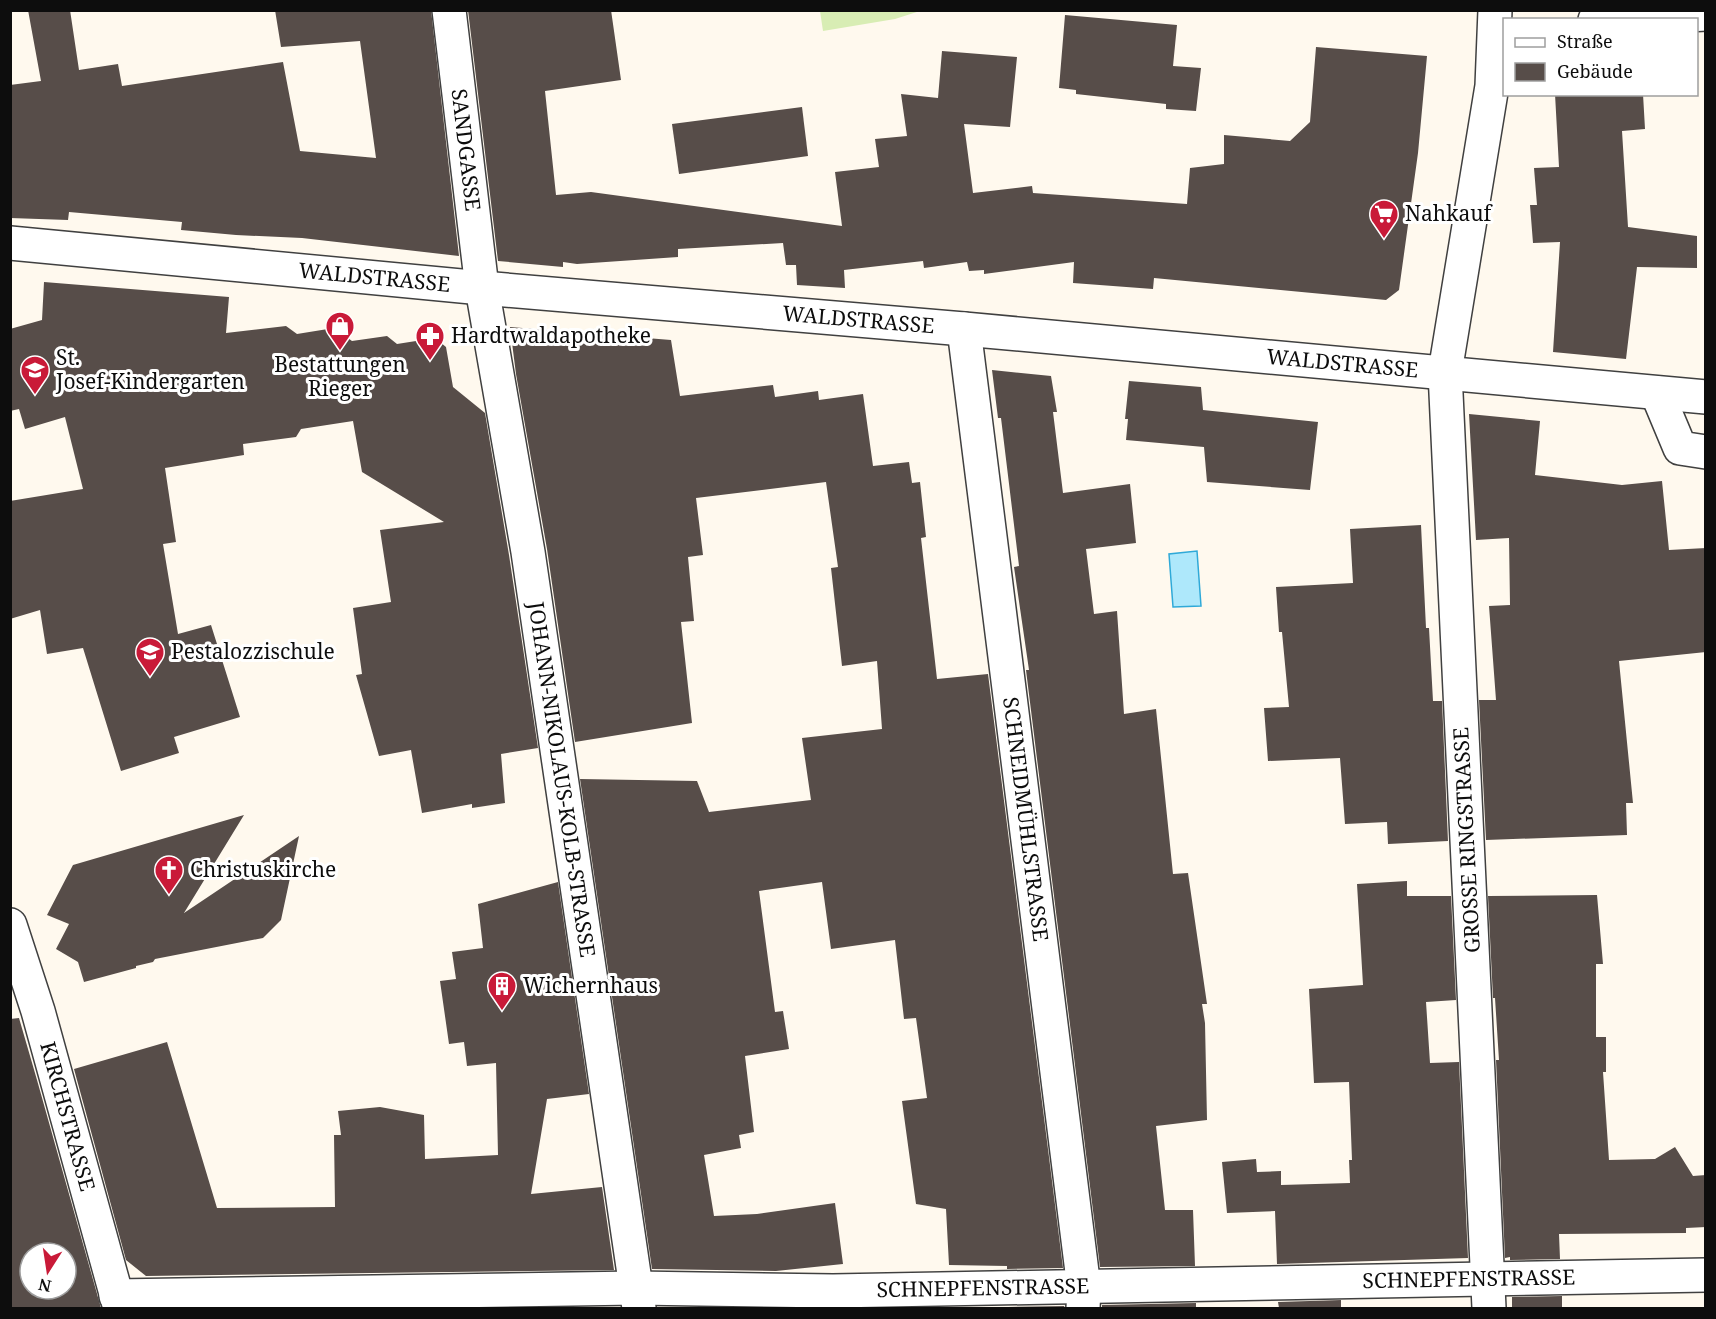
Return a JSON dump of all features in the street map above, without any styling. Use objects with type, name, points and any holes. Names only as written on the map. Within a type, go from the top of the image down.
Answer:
[{"type":"street","name":"SANDGASSE","points":[[449,10],[482,288]]},
{"type":"street","points":[[1632,18],[1706,14]]},
{"type":"street","name":"GROSSE RINGSTRASSE","points":[[1489,1293],[1445,372],[1492,86],[1498,19]]},
{"type":"street","name":"WALDSTRASSE","points":[[10,243],[482,288],[964,329],[1706,397]]},
{"type":"street","name":"JOHANN-NIKOLAUS-KOLB-STRASSE","points":[[482,288],[528,552],[637,1298]]},
{"type":"street","name":"SCHNEIDMÜHLSTRASSE","points":[[964,329],[1084,1298]]},
{"type":"street","points":[[1657,393],[1680,448],[1706,452]]},
{"type":"street","name":"KIRCHSTRASSE","points":[[10,925],[38,1011],[118,1302]]},
{"type":"street","name":"SCHNEPFENSTRASSE","points":[[118,1302],[637,1298],[833,1291],[1084,1298],[1489,1293],[1706,1275]]},
{"type":"green space","points":[[820,10],[920,11],[895,19],[823,31]]},
{"type":"water","points":[[1197,551],[1201,606],[1173,607],[1169,554]]},
{"type":"building","points":[[28,10],[70,10],[79,70],[118,64],[122,86],[283,62],[300,151],[376,158],[360,41],[281,47],[275,10],[431,10],[459,256],[302,238],[181,230],[182,222],[69,212],[68,220],[10,218],[10,85],[41,81]]},
{"type":"building","points":[[468,10],[611,10],[621,80],[545,91],[556,195],[591,192],[842,226],[835,172],[879,167],[875,139],[907,136],[901,94],[938,98],[942,51],[1017,57],[1010,127],[964,124],[973,193],[1032,186],[1033,193],[1187,204],[1190,168],[1224,164],[1224,135],[1290,141],[1310,122],[1316,47],[1427,56],[1418,153],[1399,290],[1386,300],[1154,278],[1153,289],[1073,283],[1074,262],[984,274],[984,270],[969,271],[967,262],[924,268],[923,261],[844,270],[845,288],[797,285],[796,265],[786,265],[783,243],[678,249],[678,257],[577,264],[563,262],[563,267],[498,261]]},
{"type":"building","points":[[1065,15],[1177,25],[1173,66],[1201,68],[1196,111],[1166,109],[1166,104],[1076,94],[1076,90],[1059,88]]},
{"type":"building","points":[[1555,96],[1643,96],[1645,129],[1622,131],[1628,227],[1697,236],[1697,268],[1637,267],[1626,359],[1553,352],[1560,242],[1533,243],[1530,205],[1537,205],[1534,168],[1559,167]]},
{"type":"building","points":[[802,107],[808,156],[679,174],[672,124]]},
{"type":"building","points":[[44,282],[229,297],[226,333],[286,326],[297,334],[334,328],[352,341],[387,336],[397,344],[435,338],[446,347],[453,387],[485,413],[538,748],[501,754],[505,803],[472,808],[472,804],[422,813],[411,750],[379,756],[356,675],[362,674],[353,608],[391,602],[380,530],[444,522],[362,472],[353,421],[301,429],[296,437],[243,444],[244,455],[165,468],[176,542],[163,544],[178,634],[211,625],[240,717],[174,737],[179,753],[121,771],[83,648],[47,654],[40,610],[10,619],[10,501],[83,489],[65,417],[25,429],[19,409],[10,411],[10,329],[42,320]]},
{"type":"building","points":[[510,327],[671,340],[680,396],[773,385],[775,397],[818,391],[819,400],[863,394],[873,466],[909,462],[912,483],[920,482],[926,537],[921,538],[937,679],[988,674],[1063,1268],[1007,1269],[1007,1266],[949,1265],[946,1209],[916,1204],[902,1101],[927,1098],[916,1018],[904,1019],[895,940],[831,949],[822,882],[759,891],[775,1012],[783,1011],[789,1049],[745,1056],[754,1132],[739,1135],[741,1148],[704,1155],[714,1216],[757,1214],[835,1203],[843,1264],[776,1271],[652,1269],[580,779],[697,781],[709,812],[811,800],[802,738],[882,729],[877,661],[842,666],[831,568],[838,567],[826,482],[696,498],[703,555],[688,557],[694,621],[681,622],[692,723],[575,742],[547,549],[516,374]]},
{"type":"building","points":[[992,370],[1051,376],[1057,412],[1053,412],[1063,493],[1130,484],[1136,543],[1086,549],[1094,614],[1117,611],[1124,714],[1156,709],[1173,874],[1188,873],[1207,1004],[1202,1004],[1205,1023],[1207,1120],[1156,1126],[1165,1210],[1193,1210],[1195,1266],[1100,1267],[1026,670],[1029,670],[1014,567],[1019,566],[1001,418],[998,418]]},
{"type":"building","points":[[1129,381],[1201,387],[1203,410],[1318,422],[1310,490],[1207,482],[1204,447],[1126,440],[1128,419],[1125,419]]},
{"type":"building","points":[[1469,414],[1540,421],[1535,475],[1622,485],[1662,481],[1669,550],[1706,548],[1706,652],[1619,661],[1633,803],[1626,803],[1627,835],[1486,840],[1479,700],[1496,700],[1489,606],[1510,605],[1509,538],[1476,540]]},
{"type":"building","points":[[1421,525],[1426,628],[1429,628],[1433,701],[1442,701],[1448,841],[1388,844],[1387,822],[1345,824],[1340,758],[1268,761],[1264,708],[1289,707],[1282,632],[1279,632],[1276,587],[1353,583],[1350,529]]},
{"type":"building","name":"Christuskirche","points":[[244,815],[184,913],[299,836],[281,920],[263,938],[155,959],[153,962],[136,966],[136,968],[84,982],[78,962],[56,949],[69,924],[47,915],[73,865]]},
{"type":"building","points":[[1407,881],[1407,896],[1451,896],[1456,1000],[1426,1002],[1430,1063],[1459,1062],[1468,1258],[1277,1264],[1275,1211],[1227,1213],[1222,1162],[1256,1159],[1257,1172],[1281,1171],[1281,1185],[1350,1183],[1349,1160],[1352,1160],[1349,1082],[1314,1083],[1309,989],[1363,985],[1357,884]]},
{"type":"building","points":[[558,882],[589,1094],[547,1099],[531,1194],[602,1187],[614,1270],[146,1276],[126,1260],[74,1069],[167,1042],[217,1208],[335,1207],[334,1135],[341,1135],[338,1111],[380,1107],[424,1115],[425,1159],[498,1155],[496,1063],[467,1066],[464,1042],[449,1044],[440,981],[456,979],[452,952],[483,948],[478,904]]},
{"type":"building","points":[[1597,895],[1603,964],[1596,964],[1596,1037],[1606,1037],[1606,1072],[1603,1072],[1609,1160],[1655,1159],[1675,1147],[1693,1176],[1706,1175],[1706,1227],[1686,1228],[1686,1233],[1559,1234],[1560,1259],[1510,1260],[1510,1257],[1505,1258],[1496,1060],[1499,1060],[1495,998],[1493,998],[1488,896]]},
{"type":"building","points":[[19,1018],[101,1308],[10,1308],[10,1019]]},
{"type":"building","points":[[1562,1296],[1562,1308],[1512,1308],[1512,1297]]},
{"type":"building","points":[[1341,1300],[1341,1308],[1279,1308],[1278,1302]]},
{"type":"building","points":[[1196,1303],[1196,1308],[1102,1308],[1102,1305]]},
{"type":"building","points":[[1064,1306],[1065,1308],[1008,1308],[1008,1307]]},
{"type":"building","points":[[620,1307],[620,1308],[522,1308]]},
{"type":"place","name":"Nahkauf","points":[[1384,240]]},
{"type":"place","name":"Bestattungen Rieger","points":[[340,352]]},
{"type":"place","name":"Hardtwaldapotheke","points":[[430,362]]},
{"type":"place","name":"St. Josef-Kindergarten","points":[[35,396]]},
{"type":"place","name":"Pestalozzischule","points":[[150,678]]},
{"type":"place","name":"Christuskirche","points":[[169,896]]},
{"type":"place","name":"Wichernhaus","points":[[502,1012]]}]
